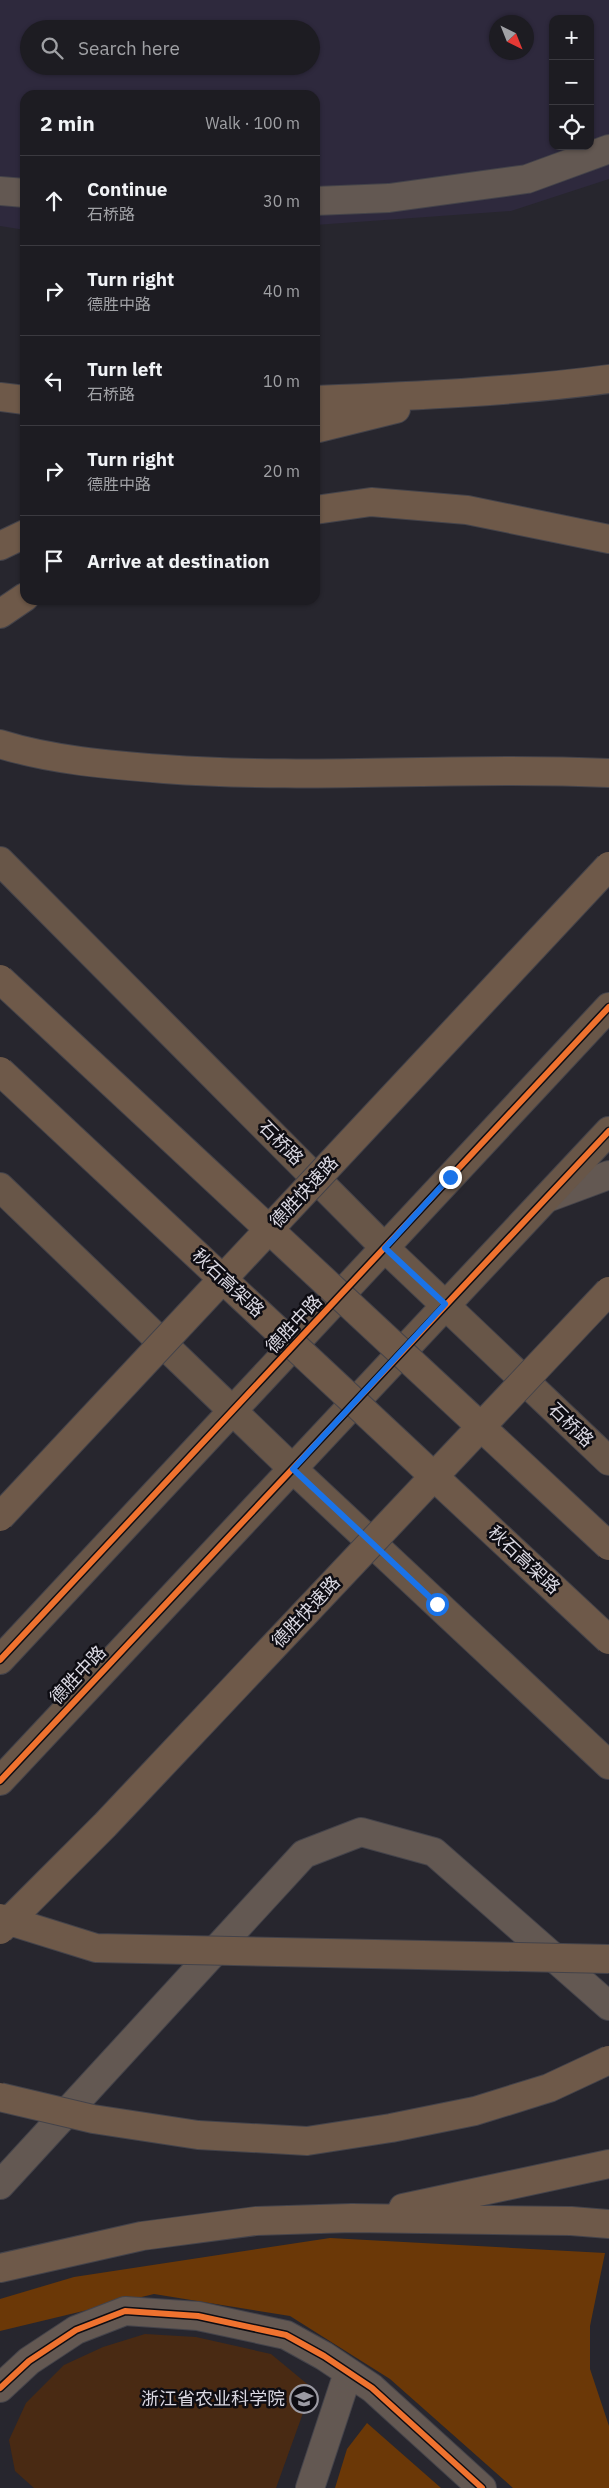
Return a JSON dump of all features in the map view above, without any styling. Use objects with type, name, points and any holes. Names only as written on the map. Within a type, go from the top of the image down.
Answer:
[{"type":"highway","points":[[320,400],[454,394],[556,386],[609,379]]},
{"type":"highway","points":[[320,428],[454,394]]},
{"type":"highway","points":[[0,397],[20,399]]},
{"type":"highway","points":[[320,509],[370,502],[467,510],[609,539]]},
{"type":"highway","points":[[0,546],[20,536]]},
{"type":"highway","points":[[0,614],[20,601]]},
{"type":"highway","points":[[0,744],[108,765],[204,772],[318,774],[547,770],[609,773]]},
{"type":"highway","name":"德胜快速路","points":[[0,1517],[609,866]]},
{"type":"highway","points":[[0,979],[609,1546]]},
{"type":"highway","name":"秋石高架路","points":[[0,1071],[609,1640]]},
{"type":"highway","name":"德胜快速路","points":[[0,1930],[105,1826],[609,1291]]},
{"type":"highway","points":[[0,1918],[96,1948],[609,1959]]},
{"type":"highway","points":[[0,2097],[93,2119],[198,2135],[307,2141],[391,2128],[475,2111],[549,2088],[609,2060]]},
{"type":"highway","points":[[352,2218],[609,2164]]},
{"type":"highway","points":[[0,2268],[142,2236],[256,2222],[352,2218],[571,2221],[609,2224]]},
{"type":"main road","name":"石桥路","points":[[0,861],[385,1248],[609,1461]]},
{"type":"main road","name":"德胜中路","points":[[0,1660],[609,1007]]},
{"type":"main road","name":"德胜中路","points":[[0,1781],[609,1131]]},
{"type":"main road","points":[[0,1187],[293,1469],[609,1765]]},
{"type":"street","points":[[320,201],[389,198],[527,179],[609,149]]},
{"type":"street","points":[[0,191],[20,193]]},
{"type":"street","points":[[547,1198],[609,1175]]},
{"type":"street","points":[[0,2185],[304,1854],[361,1832],[434,1852],[609,2006]]},
{"type":"street","points":[[0,2388],[29,2361],[76,2330],[125,2310],[198,2316],[286,2335],[372,2388],[482,2488]]},
{"type":"street","points":[[310,2488],[348,2373]]},
{"type":"shaded area","points":[[0,0],[609,0],[609,179],[511,211],[320,225],[320,90],[20,90],[20,229],[0,226]]},
{"type":"shaded area","points":[[330,2238],[605,2253],[590,2326],[590,2369],[609,2426],[609,2488],[513,2488],[390,2379],[290,2316],[154,2294],[0,2331],[0,2299],[74,2277]]},
{"type":"shaded area","points":[[145,2334],[196,2337],[271,2354],[312,2388],[276,2488],[34,2488],[15,2471],[9,2440],[26,2403],[64,2365],[103,2347]]},
{"type":"shaded area","points":[[367,2423],[441,2488],[335,2488],[347,2449]]},
{"type":"cycle path","points":[[0,1660],[609,1007]]},
{"type":"cycle path","points":[[0,1781],[609,1131]]},
{"type":"cycle path","points":[[0,2388],[29,2361],[76,2330],[125,2311],[198,2316],[286,2335],[324,2356],[372,2388],[482,2488]]},
{"type":"place","name":"浙江省农业科学院","points":[[304,2399]]},
{"type":"route","points":[[437,1604],[293,1469],[445,1304],[385,1248],[450,1177]]}]
